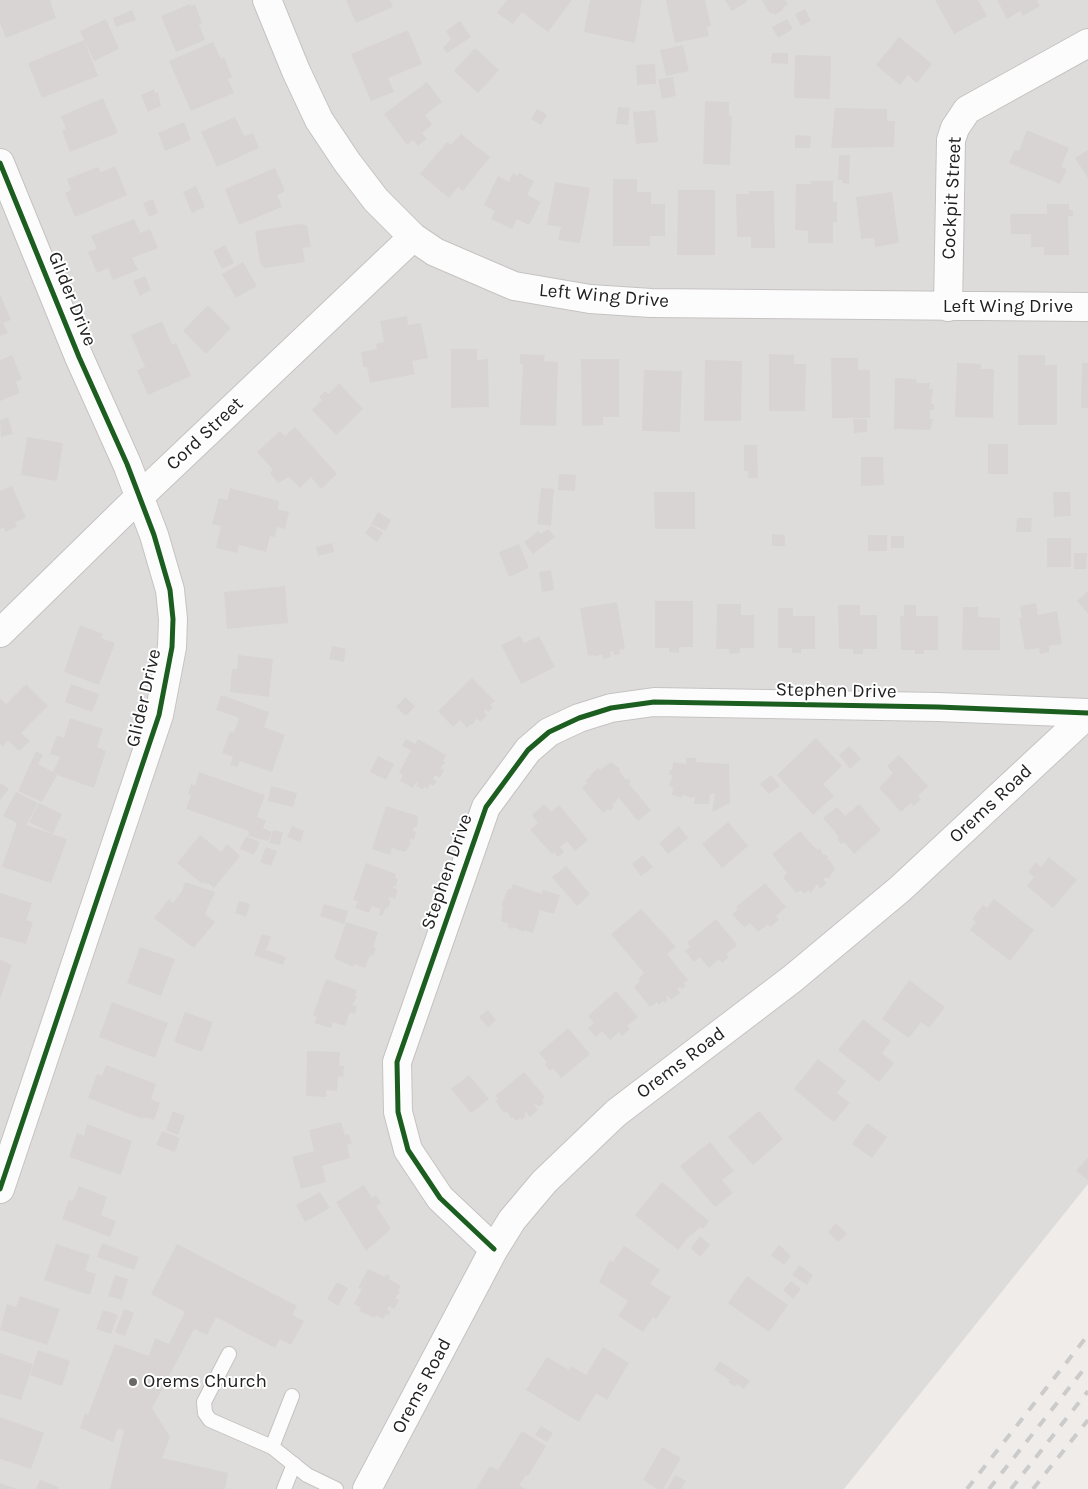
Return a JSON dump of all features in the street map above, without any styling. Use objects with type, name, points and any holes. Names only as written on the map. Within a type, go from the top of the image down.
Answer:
[{"type":"street","name":"Left Wing Drive","points":[[267,0],[296,71],[319,120],[347,162],[376,200],[413,237],[435,252],[514,286],[590,299],[651,303],[1088,307]]},
{"type":"street","name":"Cockpit Street","points":[[948,307],[951,140],[958,124],[967,110],[983,100],[1088,43]]},
{"type":"street","name":"Glider Drive","points":[[0,163],[79,357],[127,464],[154,535],[170,590],[173,619],[172,647],[159,715],[0,1189]]},
{"type":"street","name":"Cord Street","points":[[0,633],[139,497],[413,237]]},
{"type":"street","name":"Stephen Drive","points":[[494,1249],[440,1198],[408,1150],[398,1112],[397,1062],[486,807],[528,750],[549,732],[578,718],[611,708],[654,702],[938,707],[1088,714]]},
{"type":"street","name":"Orems Road","points":[[367,1489],[494,1249],[512,1220],[544,1182],[616,1113],[835,944],[900,888],[1088,714]]},
{"type":"lane","points":[[229,1354],[204,1402],[204,1413],[210,1420],[272,1447],[307,1474],[336,1489]]},
{"type":"lane","points":[[272,1447],[292,1396]]},
{"type":"lane","points":[[284,1489],[294,1464]]},
{"type":"shaded area","points":[[0,0],[1088,0],[1088,1184],[844,1489],[0,1489]]},
{"type":"shaded area","points":[[162,1211],[425,1355],[354,1485],[362,1489],[63,1489]]},
{"type":"building","points":[[0,0],[50,0],[56,18],[6,38],[0,23]]},
{"type":"building","points":[[346,0],[390,0],[393,7],[356,23]]},
{"type":"building","points":[[507,0],[572,0],[548,32],[522,12],[513,24],[497,13]]},
{"type":"building","points":[[590,0],[642,0],[635,43],[584,32]]},
{"type":"building","points":[[666,0],[705,0],[711,26],[707,27],[709,36],[675,43]]},
{"type":"building","points":[[725,0],[746,0],[747,2],[732,11]]},
{"type":"building","points":[[762,0],[785,0],[788,4],[775,15],[773,13],[770,14]]},
{"type":"building","points":[[935,0],[978,0],[987,16],[954,34]]},
{"type":"building","points":[[997,0],[1037,0],[1040,6],[1023,16],[1020,11],[1007,19]]},
{"type":"building","points":[[190,4],[191,6],[195,4],[202,23],[199,25],[205,40],[176,52],[161,16]]},
{"type":"building","points":[[805,9],[811,21],[801,26],[795,14]]},
{"type":"building","points":[[132,10],[136,20],[116,27],[113,18]]},
{"type":"building","points":[[106,19],[119,49],[94,61],[80,31]]},
{"type":"building","points":[[787,19],[793,29],[778,38],[772,27]]},
{"type":"building","points":[[460,21],[471,37],[447,53],[443,48],[451,39],[446,31]]},
{"type":"building","points":[[408,30],[422,64],[388,78],[394,92],[371,101],[351,54]]},
{"type":"building","points":[[899,37],[932,64],[917,83],[908,75],[900,85],[876,65]]},
{"type":"building","points":[[84,40],[98,76],[42,98],[28,63]]},
{"type":"building","points":[[213,42],[221,59],[224,57],[232,77],[228,79],[234,93],[191,111],[169,61]]},
{"type":"building","points":[[683,45],[689,71],[666,76],[660,50]]},
{"type":"building","points":[[475,48],[499,70],[478,93],[454,71]]},
{"type":"building","points":[[772,53],[788,53],[788,64],[771,63]]},
{"type":"building","points":[[795,55],[831,56],[830,99],[794,98]]},
{"type":"building","points":[[655,64],[656,84],[637,85],[636,65]]},
{"type":"building","points":[[673,77],[676,96],[662,99],[658,79]]},
{"type":"building","points":[[427,82],[442,102],[425,115],[432,125],[422,133],[427,139],[418,146],[413,140],[407,145],[384,114]]},
{"type":"building","points":[[154,89],[155,93],[158,92],[161,106],[148,112],[141,95]]},
{"type":"building","points":[[103,98],[118,133],[70,152],[62,131],[66,129],[61,116]]},
{"type":"building","points":[[705,101],[729,102],[729,116],[732,117],[730,165],[703,164]]},
{"type":"building","points":[[618,107],[630,108],[628,125],[616,124]]},
{"type":"building","points":[[835,108],[887,109],[887,121],[895,121],[894,147],[831,148]]},
{"type":"building","points":[[537,109],[547,115],[541,125],[531,119]]},
{"type":"building","points":[[655,110],[658,142],[636,144],[633,112]]},
{"type":"building","points":[[235,117],[244,136],[253,133],[259,148],[217,167],[201,132]]},
{"type":"building","points":[[184,122],[191,140],[165,151],[158,133]]},
{"type":"building","points":[[1027,130],[1069,148],[1061,167],[1067,169],[1060,184],[1009,163],[1015,150],[1019,151]]},
{"type":"building","points":[[461,134],[490,157],[463,191],[458,187],[449,198],[420,174],[447,142],[451,145]]},
{"type":"building","points":[[795,135],[811,136],[810,148],[795,148]]},
{"type":"building","points":[[1088,150],[1088,178],[1075,158]]},
{"type":"building","points":[[839,155],[850,155],[849,184],[838,180]]},
{"type":"building","points":[[115,166],[127,195],[75,217],[65,193],[71,190],[67,179],[98,167],[101,172]]},
{"type":"building","points":[[275,168],[285,191],[277,195],[282,207],[239,225],[225,189]]},
{"type":"building","points":[[513,173],[517,176],[519,173],[534,181],[527,195],[541,202],[529,225],[517,219],[512,229],[491,219],[495,211],[484,205],[498,176],[509,182]]},
{"type":"building","points":[[613,179],[637,179],[637,192],[651,192],[651,204],[665,204],[665,236],[650,236],[650,246],[613,246]]},
{"type":"building","points":[[811,181],[833,181],[833,202],[837,202],[837,222],[833,222],[833,243],[808,243],[808,231],[795,230],[796,184],[811,184]]},
{"type":"building","points":[[555,182],[590,188],[580,243],[558,240],[561,227],[547,225]]},
{"type":"building","points":[[196,186],[205,207],[192,213],[183,192]]},
{"type":"building","points":[[678,190],[715,190],[715,255],[677,255]]},
{"type":"building","points":[[749,191],[774,191],[775,248],[751,248],[751,237],[737,237],[736,194],[749,194]]},
{"type":"building","points":[[892,192],[899,243],[875,247],[874,238],[861,239],[856,197]]},
{"type":"building","points":[[153,199],[158,213],[149,217],[143,203]]},
{"type":"building","points":[[1047,204],[1069,204],[1069,210],[1073,210],[1073,216],[1068,216],[1069,255],[1044,255],[1044,247],[1031,247],[1031,234],[1011,234],[1010,214],[1047,214]]},
{"type":"building","points":[[134,219],[140,233],[150,229],[158,248],[132,258],[138,270],[113,280],[108,268],[97,273],[88,252],[97,249],[91,236]]},
{"type":"building","points":[[299,224],[307,225],[311,247],[303,248],[305,262],[265,268],[260,263],[255,231]]},
{"type":"building","points":[[225,245],[234,263],[222,269],[213,251]]},
{"type":"building","points":[[243,262],[257,286],[236,298],[222,274]]},
{"type":"building","points":[[145,276],[151,290],[140,296],[133,281]]},
{"type":"building","points":[[0,294],[11,320],[3,323],[8,333],[0,336]]},
{"type":"building","points":[[208,305],[231,328],[206,354],[183,331]]},
{"type":"building","points":[[407,316],[408,325],[421,323],[428,358],[412,361],[415,374],[370,383],[367,367],[363,367],[361,352],[377,349],[376,344],[384,342],[380,321]]},
{"type":"building","points":[[162,321],[172,345],[176,343],[191,376],[148,395],[137,370],[145,367],[131,335]]},
{"type":"building","points":[[451,349],[477,349],[477,360],[488,359],[489,407],[451,408]]},
{"type":"building","points":[[520,354],[545,355],[544,361],[558,362],[556,426],[520,425],[523,364],[520,364]]},
{"type":"building","points":[[769,354],[794,355],[794,364],[806,364],[805,411],[769,411]]},
{"type":"building","points":[[12,355],[22,379],[16,382],[20,393],[0,401],[0,360]]},
{"type":"building","points":[[1018,355],[1045,355],[1045,365],[1057,365],[1057,425],[1018,425]]},
{"type":"building","points":[[831,358],[858,358],[858,370],[870,370],[870,418],[832,418]]},
{"type":"building","points":[[581,359],[619,359],[619,417],[603,417],[603,425],[582,426]]},
{"type":"building","points":[[705,360],[742,361],[741,421],[704,421]]},
{"type":"building","points":[[957,363],[981,364],[981,369],[994,369],[993,418],[955,417]]},
{"type":"building","points":[[1082,363],[1088,363],[1088,408],[1081,408]]},
{"type":"building","points":[[644,370],[682,371],[680,432],[642,431]]},
{"type":"building","points":[[895,378],[916,379],[917,383],[930,383],[929,389],[933,389],[931,404],[934,404],[934,410],[930,410],[930,419],[933,419],[930,430],[894,429]]},
{"type":"building","points":[[339,383],[363,409],[336,435],[312,410],[322,400],[319,397],[325,391],[329,394]]},
{"type":"building","points":[[8,417],[13,434],[1,437],[0,420]]},
{"type":"building","points":[[853,419],[867,419],[867,432],[854,433]]},
{"type":"building","points":[[295,427],[337,474],[321,489],[311,477],[300,488],[289,477],[278,483],[270,473],[273,470],[257,452],[280,431],[285,436]]},
{"type":"building","points":[[27,437],[63,443],[57,481],[21,475]]},
{"type":"building","points":[[988,444],[1008,444],[1008,474],[988,474]]},
{"type":"building","points":[[744,445],[757,445],[758,478],[748,478],[748,471],[744,471]]},
{"type":"building","points":[[861,457],[883,457],[884,485],[861,486]]},
{"type":"building","points":[[559,474],[576,475],[575,491],[558,490]]},
{"type":"building","points":[[12,486],[26,518],[15,522],[17,527],[5,532],[4,528],[0,529],[0,491]]},
{"type":"building","points":[[230,488],[279,501],[278,509],[289,512],[285,529],[277,527],[275,537],[270,536],[266,552],[239,545],[237,553],[216,548],[221,526],[212,524],[219,498],[227,500]]},
{"type":"building","points":[[541,488],[554,489],[551,526],[537,524]]},
{"type":"building","points":[[654,492],[695,492],[695,529],[655,529]]},
{"type":"building","points":[[1053,492],[1070,492],[1071,516],[1054,517]]},
{"type":"building","points":[[378,512],[391,520],[385,531],[371,524]]},
{"type":"building","points":[[1017,518],[1032,518],[1031,532],[1016,532]]},
{"type":"building","points":[[371,525],[383,533],[377,542],[365,533]]},
{"type":"building","points":[[548,529],[555,537],[533,554],[524,542],[538,531],[541,534]]},
{"type":"building","points":[[772,534],[785,535],[785,546],[772,546]]},
{"type":"building","points":[[868,535],[887,535],[887,551],[868,551]]},
{"type":"building","points":[[891,536],[904,536],[904,548],[891,548]]},
{"type":"building","points":[[1047,538],[1071,538],[1071,567],[1047,567]]},
{"type":"building","points":[[332,543],[334,552],[318,556],[316,547]]},
{"type":"building","points":[[519,544],[529,568],[509,577],[499,552]]},
{"type":"building","points":[[1074,553],[1087,553],[1086,569],[1074,569]]},
{"type":"building","points":[[551,570],[554,590],[542,592],[539,572]]},
{"type":"building","points":[[285,586],[288,623],[227,629],[224,592]]},
{"type":"building","points":[[1088,591],[1088,613],[1077,601]]},
{"type":"building","points":[[655,601],[693,601],[693,647],[679,647],[679,653],[669,652],[669,648],[655,648]]},
{"type":"building","points":[[617,602],[625,649],[619,650],[620,654],[614,655],[614,651],[610,652],[611,657],[603,659],[602,654],[594,657],[593,655],[588,656],[580,608]]},
{"type":"building","points":[[1036,603],[1038,615],[1057,611],[1062,644],[1049,646],[1049,652],[1040,654],[1039,648],[1025,650],[1019,618],[1022,618],[1020,606]]},
{"type":"building","points":[[717,604],[741,604],[741,615],[754,615],[754,648],[740,648],[740,653],[730,654],[729,649],[716,649]]},
{"type":"building","points":[[838,605],[860,605],[860,615],[877,615],[877,649],[863,649],[863,654],[853,654],[853,649],[839,649]]},
{"type":"building","points":[[904,605],[916,605],[916,616],[938,616],[938,650],[924,650],[924,654],[915,654],[915,650],[901,650],[900,616],[904,616]]},
{"type":"building","points":[[963,607],[978,607],[978,617],[1000,618],[1000,650],[962,650]]},
{"type":"building","points":[[778,608],[793,608],[793,616],[815,616],[815,649],[801,649],[801,653],[792,653],[792,648],[778,648]]},
{"type":"building","points":[[80,625],[103,634],[101,638],[115,643],[99,685],[64,672]]},
{"type":"building","points":[[520,636],[524,643],[539,636],[555,667],[521,684],[501,645]]},
{"type":"building","points":[[332,646],[346,649],[344,662],[329,659]]},
{"type":"building","points":[[238,655],[273,659],[269,697],[230,692],[232,669],[237,669]]},
{"type":"building","points":[[472,678],[495,701],[490,705],[493,708],[488,712],[486,709],[484,712],[487,715],[480,722],[477,718],[467,728],[460,720],[453,727],[438,711]]},
{"type":"building","points":[[26,684],[48,706],[21,733],[30,741],[19,751],[8,741],[3,746],[0,744],[0,698],[6,704]]},
{"type":"building","points":[[71,684],[99,694],[92,712],[65,702]]},
{"type":"building","points":[[221,695],[269,712],[264,727],[285,735],[272,772],[240,761],[237,767],[230,765],[233,757],[222,753],[230,731],[234,733],[239,718],[216,710]]},
{"type":"building","points":[[405,697],[415,706],[406,716],[396,707]]},
{"type":"building","points":[[70,718],[103,729],[97,747],[106,751],[94,788],[57,775],[42,802],[18,791],[36,751],[43,755],[38,764],[53,772],[60,757],[50,754],[57,735],[64,738]]},
{"type":"building","points":[[816,738],[842,766],[823,784],[834,796],[813,815],[777,775]]},
{"type":"building","points":[[406,739],[415,744],[418,739],[446,755],[443,761],[446,762],[440,768],[444,770],[440,778],[435,775],[433,779],[437,781],[433,786],[430,784],[427,789],[424,786],[423,790],[416,786],[418,783],[416,782],[413,788],[400,781],[403,775],[399,773],[411,750],[402,746]]},
{"type":"building","points":[[849,746],[861,759],[850,769],[839,755]]},
{"type":"building","points":[[899,755],[928,786],[918,796],[921,799],[914,806],[911,803],[901,812],[879,788],[893,773],[887,766]]},
{"type":"building","points":[[378,756],[394,764],[386,780],[370,772]]},
{"type":"building","points":[[686,758],[696,758],[696,762],[729,764],[730,803],[712,812],[715,794],[710,794],[709,804],[694,804],[695,795],[693,798],[682,795],[682,798],[672,795],[673,787],[669,786],[673,775],[669,775],[673,762],[686,764]]},
{"type":"building","points":[[611,762],[620,769],[619,771],[626,780],[628,778],[631,782],[629,784],[651,810],[638,821],[619,798],[612,805],[614,807],[610,811],[608,809],[603,813],[582,788],[587,783],[585,781],[590,775],[598,768],[600,770]]},
{"type":"building","points":[[199,772],[265,795],[257,817],[266,820],[263,828],[272,832],[268,841],[248,836],[249,831],[186,809],[191,795],[188,794],[191,784],[195,786]]},
{"type":"building","points":[[771,775],[780,786],[769,794],[760,784]]},
{"type":"building","points":[[0,784],[9,789],[0,800]]},
{"type":"building","points":[[271,786],[297,793],[293,807],[268,801]]},
{"type":"building","points":[[16,792],[38,803],[26,825],[67,839],[51,883],[2,867],[17,823],[3,816]]},
{"type":"building","points":[[39,803],[62,814],[53,834],[29,822]]},
{"type":"building","points":[[544,804],[551,812],[559,805],[588,840],[575,851],[567,841],[560,847],[564,852],[558,857],[554,852],[552,854],[530,830],[538,823],[532,815]]},
{"type":"building","points":[[859,804],[881,830],[854,854],[844,842],[841,844],[837,839],[839,837],[823,818],[837,807],[845,816]]},
{"type":"building","points":[[386,806],[418,816],[417,827],[414,827],[412,831],[416,832],[414,840],[410,839],[409,842],[412,842],[405,852],[392,848],[390,855],[372,849]]},
{"type":"building","points":[[728,822],[748,846],[722,868],[702,844]]},
{"type":"building","points":[[292,826],[304,831],[300,842],[287,837]]},
{"type":"building","points":[[679,826],[688,838],[668,854],[659,843]]},
{"type":"building","points":[[273,830],[283,832],[280,845],[269,843]]},
{"type":"building","points":[[800,831],[812,845],[818,850],[820,848],[823,855],[825,854],[828,857],[826,861],[829,859],[835,869],[828,879],[826,877],[823,879],[827,883],[820,889],[817,884],[811,893],[809,890],[804,894],[801,890],[796,893],[783,877],[787,873],[772,854]]},
{"type":"building","points":[[200,835],[221,852],[227,844],[240,856],[214,888],[208,883],[207,885],[204,882],[202,884],[177,863]]},
{"type":"building","points":[[246,836],[260,842],[254,855],[240,849]]},
{"type":"building","points":[[266,847],[277,851],[271,866],[260,862]]},
{"type":"building","points":[[643,855],[653,867],[641,876],[632,864]]},
{"type":"building","points":[[1049,857],[1077,880],[1053,908],[1027,886],[1034,877],[1028,872],[1036,862],[1041,867]]},
{"type":"building","points":[[366,863],[396,874],[395,878],[398,879],[396,886],[392,887],[398,890],[395,899],[389,897],[391,901],[382,916],[379,915],[381,909],[372,906],[369,913],[355,908],[358,901],[353,900]]},
{"type":"building","points":[[566,866],[590,894],[577,906],[552,877]]},
{"type":"building","points":[[185,882],[215,892],[205,914],[215,922],[194,948],[154,918],[169,899],[173,903],[182,891]]},
{"type":"building","points":[[765,883],[786,907],[776,916],[779,920],[770,927],[768,924],[758,932],[750,923],[744,927],[732,914],[738,909],[736,907]]},
{"type":"building","points":[[513,884],[542,894],[543,890],[560,895],[554,914],[540,910],[533,933],[524,930],[524,932],[513,927],[512,929],[507,927],[509,924],[501,921],[503,906],[501,906],[508,889],[511,889]]},
{"type":"building","points":[[0,893],[32,903],[26,920],[33,922],[26,944],[0,937]]},
{"type":"building","points":[[994,899],[1034,930],[1010,961],[970,930],[976,922],[972,919],[983,905],[987,908]]},
{"type":"building","points":[[239,901],[250,904],[246,917],[235,913]]},
{"type":"building","points":[[324,904],[348,911],[344,924],[320,916]]},
{"type":"building","points":[[641,909],[676,947],[667,954],[688,980],[683,984],[686,986],[682,989],[680,987],[677,989],[680,993],[671,1000],[668,996],[666,997],[668,1000],[665,1003],[663,1001],[659,1005],[657,1002],[650,1007],[634,987],[644,973],[611,934]]},
{"type":"building","points":[[716,919],[737,945],[726,954],[729,957],[722,963],[719,959],[709,968],[700,957],[694,962],[685,951],[690,947],[687,943]]},
{"type":"building","points":[[346,922],[378,932],[373,947],[376,948],[373,956],[370,955],[365,968],[354,964],[353,967],[334,958]]},
{"type":"building","points":[[262,934],[271,937],[266,950],[286,957],[283,965],[254,955]]},
{"type":"building","points":[[140,947],[175,959],[161,996],[127,983]]},
{"type":"building","points":[[0,959],[12,965],[0,999]]},
{"type":"building","points":[[326,979],[357,990],[355,996],[357,997],[352,1005],[357,1006],[355,1014],[350,1012],[345,1026],[333,1022],[331,1028],[314,1023],[317,1017],[313,1015]]},
{"type":"building","points":[[909,980],[945,1007],[929,1028],[921,1022],[909,1038],[882,1019]]},
{"type":"building","points":[[616,991],[638,1017],[627,1026],[630,1029],[622,1036],[619,1032],[610,1040],[602,1031],[596,1037],[588,1028],[594,1023],[588,1016]]},
{"type":"building","points":[[112,1002],[168,1023],[155,1058],[99,1037]]},
{"type":"building","points":[[488,1010],[496,1020],[488,1027],[479,1017]]},
{"type":"building","points":[[185,1012],[213,1022],[202,1052],[174,1042]]},
{"type":"building","points":[[863,1019],[891,1041],[882,1053],[894,1063],[879,1082],[838,1050]]},
{"type":"building","points":[[568,1028],[590,1054],[561,1078],[553,1068],[550,1071],[545,1064],[547,1062],[539,1053]]},
{"type":"building","points":[[307,1051],[340,1052],[339,1066],[344,1066],[343,1077],[338,1076],[337,1091],[326,1090],[326,1097],[306,1096]]},
{"type":"building","points":[[818,1059],[846,1081],[837,1093],[850,1103],[834,1122],[794,1089]]},
{"type":"building","points":[[106,1065],[156,1084],[151,1099],[160,1103],[154,1120],[143,1117],[143,1119],[88,1098],[97,1074],[102,1076]]},
{"type":"building","points":[[524,1072],[545,1097],[542,1100],[544,1103],[538,1107],[536,1104],[534,1105],[538,1110],[530,1117],[526,1112],[524,1114],[526,1116],[522,1120],[520,1118],[516,1121],[513,1117],[511,1119],[507,1111],[504,1113],[495,1096]]},
{"type":"building","points":[[469,1075],[489,1099],[471,1113],[451,1089]]},
{"type":"building","points":[[173,1111],[185,1116],[178,1135],[166,1130]]},
{"type":"building","points":[[759,1111],[783,1139],[753,1165],[728,1137]]},
{"type":"building","points":[[341,1122],[345,1135],[349,1134],[352,1143],[347,1145],[350,1158],[322,1166],[326,1182],[301,1189],[292,1157],[314,1151],[309,1130]]},
{"type":"building","points":[[867,1123],[887,1137],[872,1158],[852,1144]]},
{"type":"building","points":[[87,1124],[132,1141],[121,1175],[69,1157],[77,1133],[84,1136]]},
{"type":"building","points":[[162,1131],[180,1138],[175,1152],[156,1145]]},
{"type":"building","points":[[710,1142],[734,1171],[722,1180],[733,1193],[715,1207],[680,1166]]},
{"type":"building","points":[[1088,1157],[1088,1180],[1076,1171]]},
{"type":"building","points":[[662,1182],[709,1221],[703,1229],[700,1227],[691,1234],[678,1250],[635,1215]]},
{"type":"building","points":[[364,1185],[372,1198],[376,1195],[381,1203],[376,1206],[391,1229],[366,1251],[336,1202]]},
{"type":"building","points":[[79,1186],[107,1197],[101,1215],[116,1221],[110,1237],[62,1219],[69,1200],[73,1201]]},
{"type":"building","points":[[320,1192],[330,1208],[305,1222],[296,1205]]},
{"type":"building","points":[[836,1223],[847,1234],[838,1242],[828,1232]]},
{"type":"building","points":[[700,1236],[710,1245],[700,1257],[691,1248]]},
{"type":"building","points":[[102,1243],[139,1257],[134,1270],[97,1257]]},
{"type":"building","points":[[56,1244],[90,1255],[85,1270],[96,1274],[90,1295],[44,1280]]},
{"type":"building","name":"Orems Church","points":[[177,1244],[297,1306],[292,1315],[304,1321],[291,1345],[280,1339],[275,1348],[216,1317],[207,1335],[194,1329],[152,1408],[170,1437],[162,1458],[228,1473],[225,1489],[110,1489],[124,1430],[118,1428],[113,1442],[80,1428],[85,1413],[88,1415],[115,1344],[149,1356],[155,1338],[169,1344],[185,1312],[151,1294]]},
{"type":"building","points":[[779,1245],[791,1256],[784,1265],[771,1255]]},
{"type":"building","points":[[624,1246],[660,1270],[650,1284],[671,1297],[656,1319],[653,1317],[643,1332],[618,1316],[628,1301],[599,1282],[610,1260],[613,1262]]},
{"type":"building","points":[[799,1265],[813,1275],[807,1285],[792,1275]]},
{"type":"building","points":[[368,1269],[385,1277],[386,1274],[390,1276],[389,1279],[401,1286],[398,1291],[400,1292],[395,1298],[399,1300],[394,1309],[389,1306],[387,1310],[391,1312],[388,1316],[386,1314],[383,1319],[376,1315],[375,1318],[359,1311],[361,1308],[354,1304],[362,1289],[358,1288]]},
{"type":"building","points":[[115,1275],[128,1279],[122,1300],[108,1296]]},
{"type":"building","points":[[747,1276],[788,1305],[769,1332],[728,1303]]},
{"type":"building","points":[[791,1281],[801,1289],[793,1299],[783,1290]]},
{"type":"building","points":[[337,1282],[348,1288],[338,1306],[327,1299]]},
{"type":"building","points":[[20,1296],[60,1309],[47,1345],[0,1330],[7,1304],[16,1307]]},
{"type":"building","points":[[124,1309],[134,1313],[125,1336],[115,1332]]},
{"type":"building","points":[[103,1310],[118,1315],[111,1334],[96,1329]]},
{"type":"building","points":[[603,1347],[629,1363],[607,1400],[596,1393],[579,1422],[526,1390],[547,1357],[569,1370],[571,1366],[586,1375]]},
{"type":"building","points":[[38,1350],[70,1361],[62,1386],[30,1375]]},
{"type":"building","points":[[0,1353],[33,1364],[21,1400],[0,1394]]},
{"type":"building","points":[[720,1361],[750,1381],[744,1389],[737,1384],[735,1387],[728,1382],[730,1380],[714,1370]]},
{"type":"building","points":[[0,1417],[44,1433],[31,1469],[0,1459]]},
{"type":"building","points":[[541,1426],[553,1433],[547,1442],[535,1435]]},
{"type":"building","points":[[522,1431],[546,1446],[528,1476],[526,1475],[519,1485],[526,1489],[476,1489],[490,1466],[498,1470]]},
{"type":"building","points":[[662,1447],[681,1458],[663,1489],[657,1489],[643,1480]]},
{"type":"building","points":[[675,1475],[686,1481],[681,1489],[667,1489]]},
{"type":"building","points":[[40,1480],[59,1487],[58,1489],[36,1489]]},
{"type":"building","points":[[0,1483],[17,1489],[0,1489]]},
{"type":"railway","points":[[967,1489],[1088,1335]]},
{"type":"railway","points":[[989,1489],[1088,1364]]},
{"type":"railway","points":[[1011,1489],[1088,1391]]},
{"type":"railway","points":[[1033,1489],[1088,1420]]},
{"type":"cycle path","points":[[0,163],[79,357],[127,464],[154,535],[170,590],[173,619],[172,647],[159,715],[0,1189]]},
{"type":"cycle path","points":[[494,1249],[440,1198],[408,1150],[398,1112],[397,1062],[486,807],[528,750],[549,732],[579,718],[611,708],[654,702],[938,707],[1088,713]]},
{"type":"place","name":"Orems Church","points":[[133,1382]]}]
